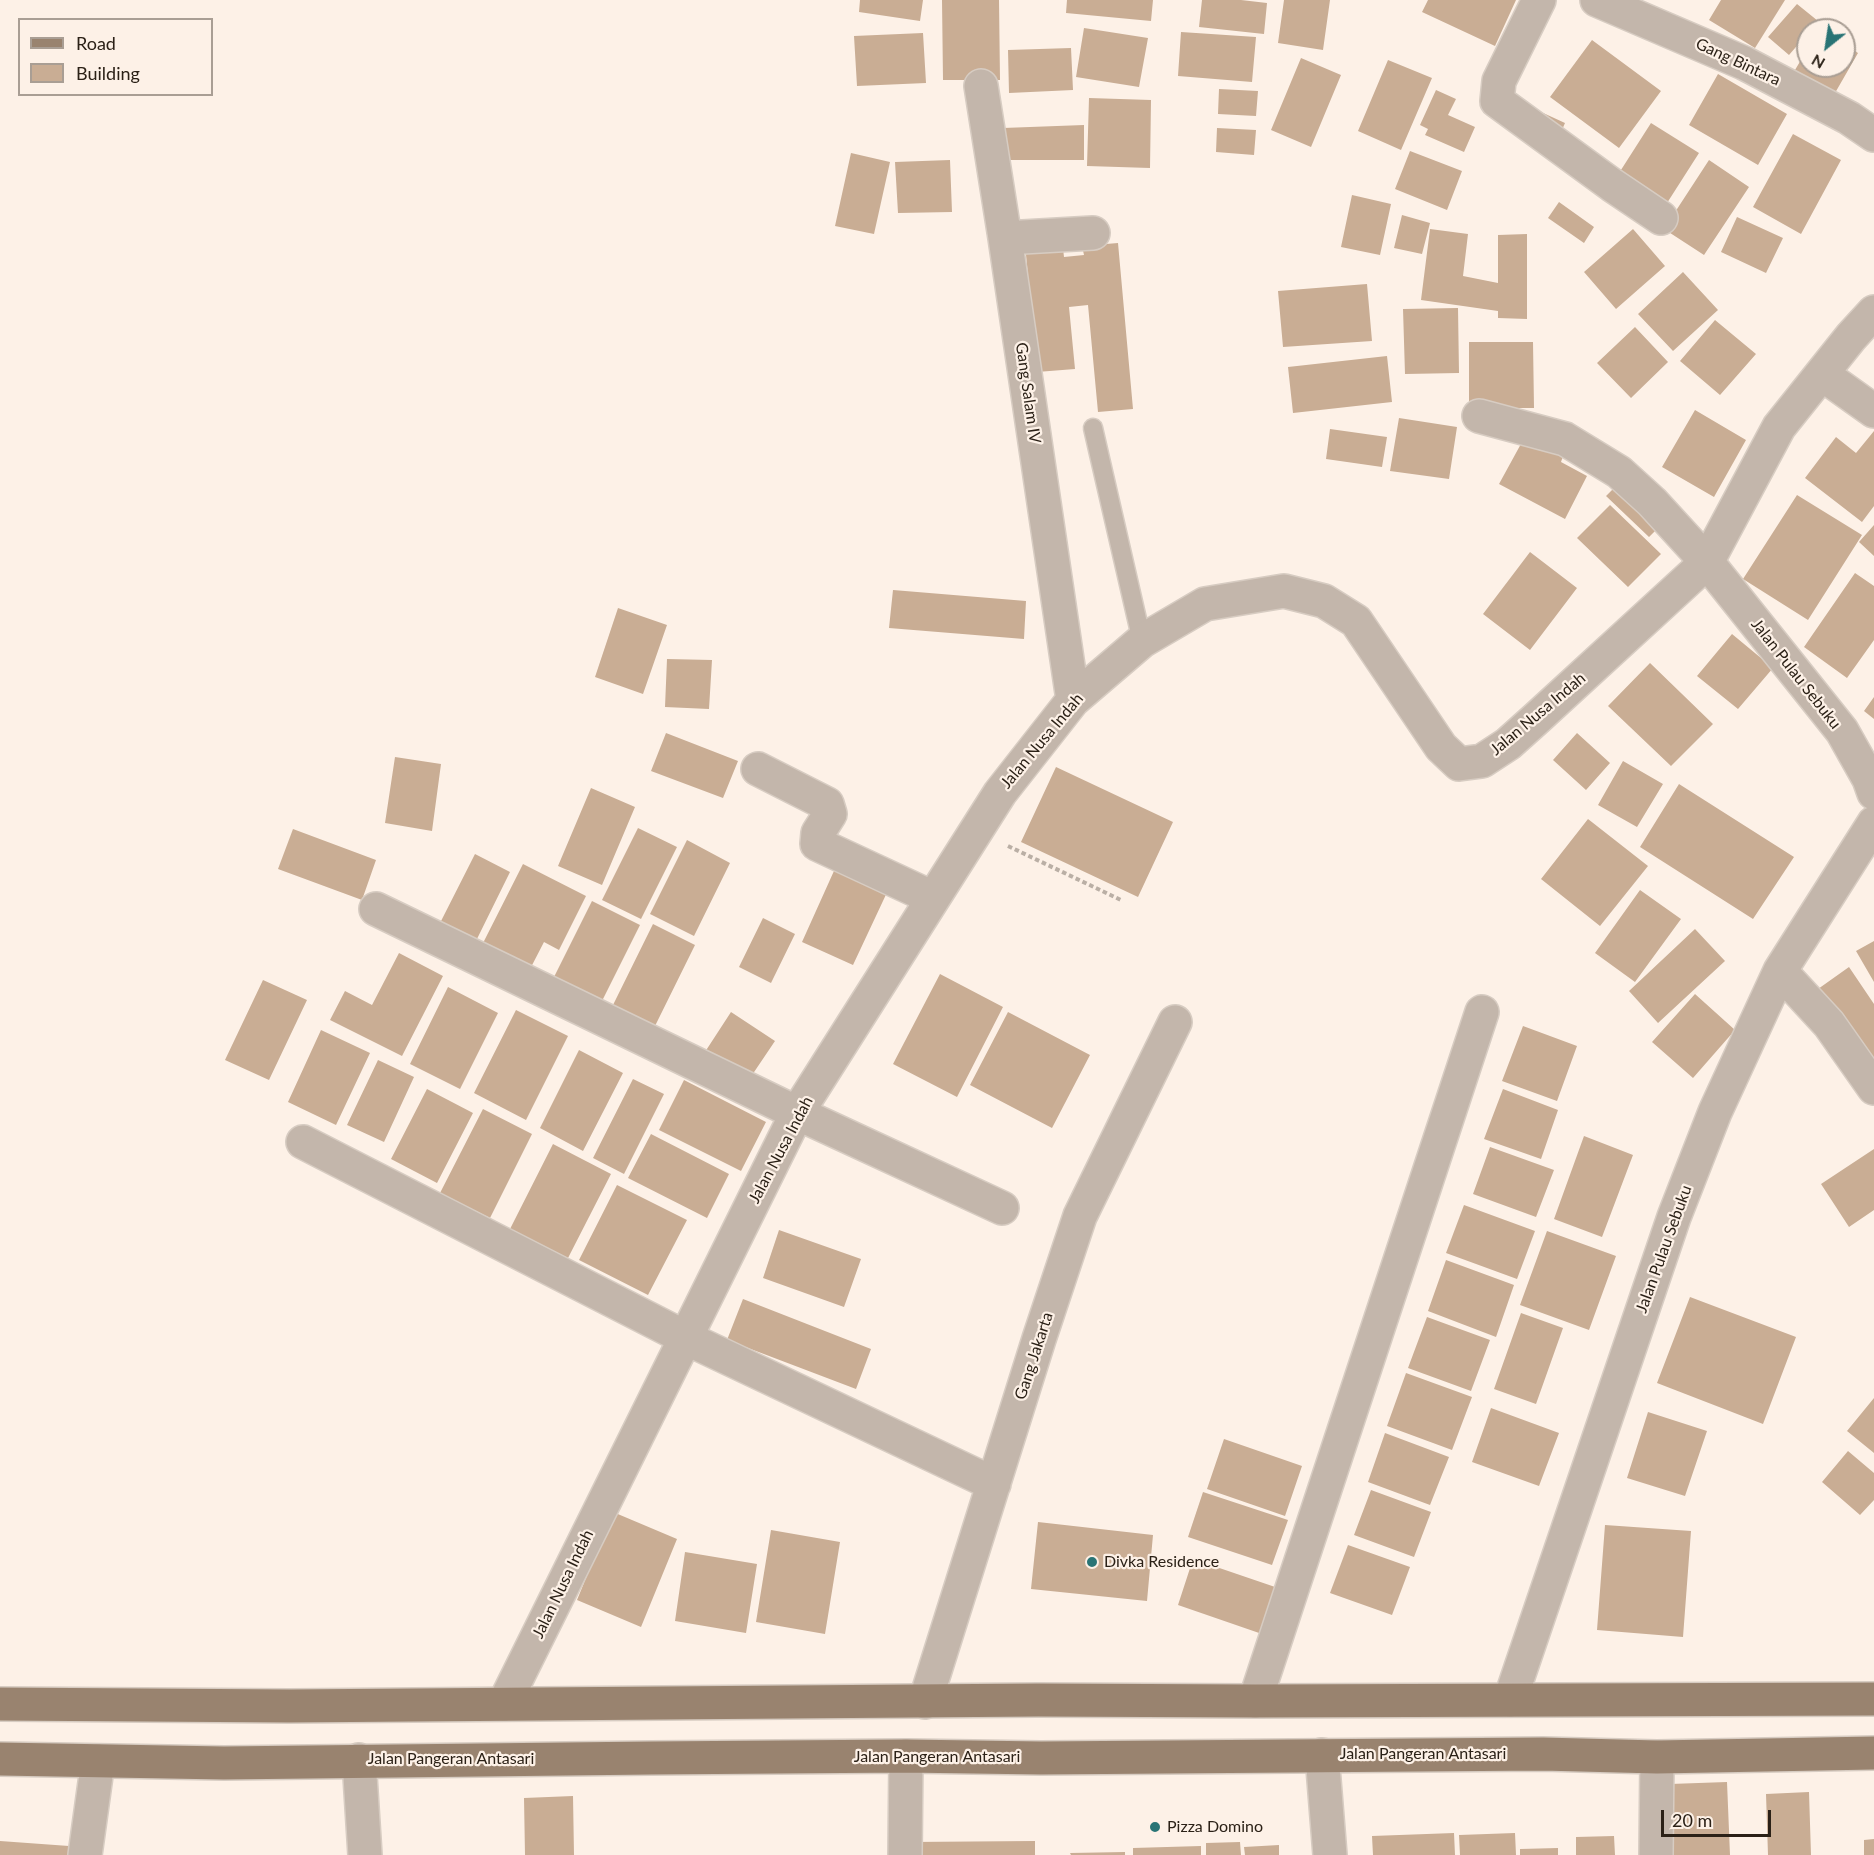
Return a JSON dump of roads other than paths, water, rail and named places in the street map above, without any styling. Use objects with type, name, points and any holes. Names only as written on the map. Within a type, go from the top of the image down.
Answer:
[{"type":"main road","points":[[0,1704],[289,1706],[1874,1699]]},
{"type":"main road","name":"Jalan Pangeran Antasari","points":[[0,1759],[224,1763],[906,1756],[1041,1758],[1543,1754],[1657,1757],[1874,1753]]},
{"type":"street","points":[[1539,0],[1499,81],[1497,101],[1661,218]]},
{"type":"street","name":"Gang Bintara","points":[[1597,0],[1744,63],[1849,118],[1874,135]]},
{"type":"street","name":"Gang Salam IV","points":[[981,86],[1073,700]]},
{"type":"street","points":[[1005,238],[1093,232]]},
{"type":"street","name":"Jalan Nusa Indah","points":[[504,1704],[797,1113],[1000,793],[1073,700],[1142,641],[1205,604],[1284,591],[1324,601],[1356,621],[1441,747],[1459,764],[1482,761],[1508,744],[1707,562],[1779,427],[1874,312]]},
{"type":"street","points":[[1822,374],[1874,411]]},
{"type":"street","name":"Jalan Pulau Sebuku","points":[[1479,416],[1565,439],[1619,472],[1652,502],[1707,562],[1842,731],[1869,778],[1874,793]]},
{"type":"street","points":[[758,769],[827,804],[830,814],[818,833],[817,844],[933,898]]},
{"type":"street","name":"Jalan Pulau Sebuku","points":[[1510,1700],[1674,1218],[1715,1112],[1780,971],[1874,823]]},
{"type":"street","points":[[376,909],[797,1113],[1002,1208]]},
{"type":"street","points":[[1780,971],[1829,1024],[1874,1088]]},
{"type":"street","points":[[1255,1701],[1482,1012]]},
{"type":"street","name":"Gang Jakarta","points":[[924,1702],[1080,1216],[1175,1022]]},
{"type":"street","points":[[303,1142],[686,1338],[994,1484]]},
{"type":"street","points":[[1322,1755],[1330,1855]]},
{"type":"street","points":[[905,1855],[906,1756]]},
{"type":"street","points":[[1656,1855],[1657,1757]]},
{"type":"street","points":[[359,1760],[365,1855]]},
{"type":"street","points":[[85,1855],[98,1761]]},
{"type":"lane","points":[[1093,428],[1142,641]]},
{"type":"place","name":"Divka Residence","points":[[1092,1562]]},
{"type":"place","name":"Pizza Domino","points":[[1155,1827]]}]
